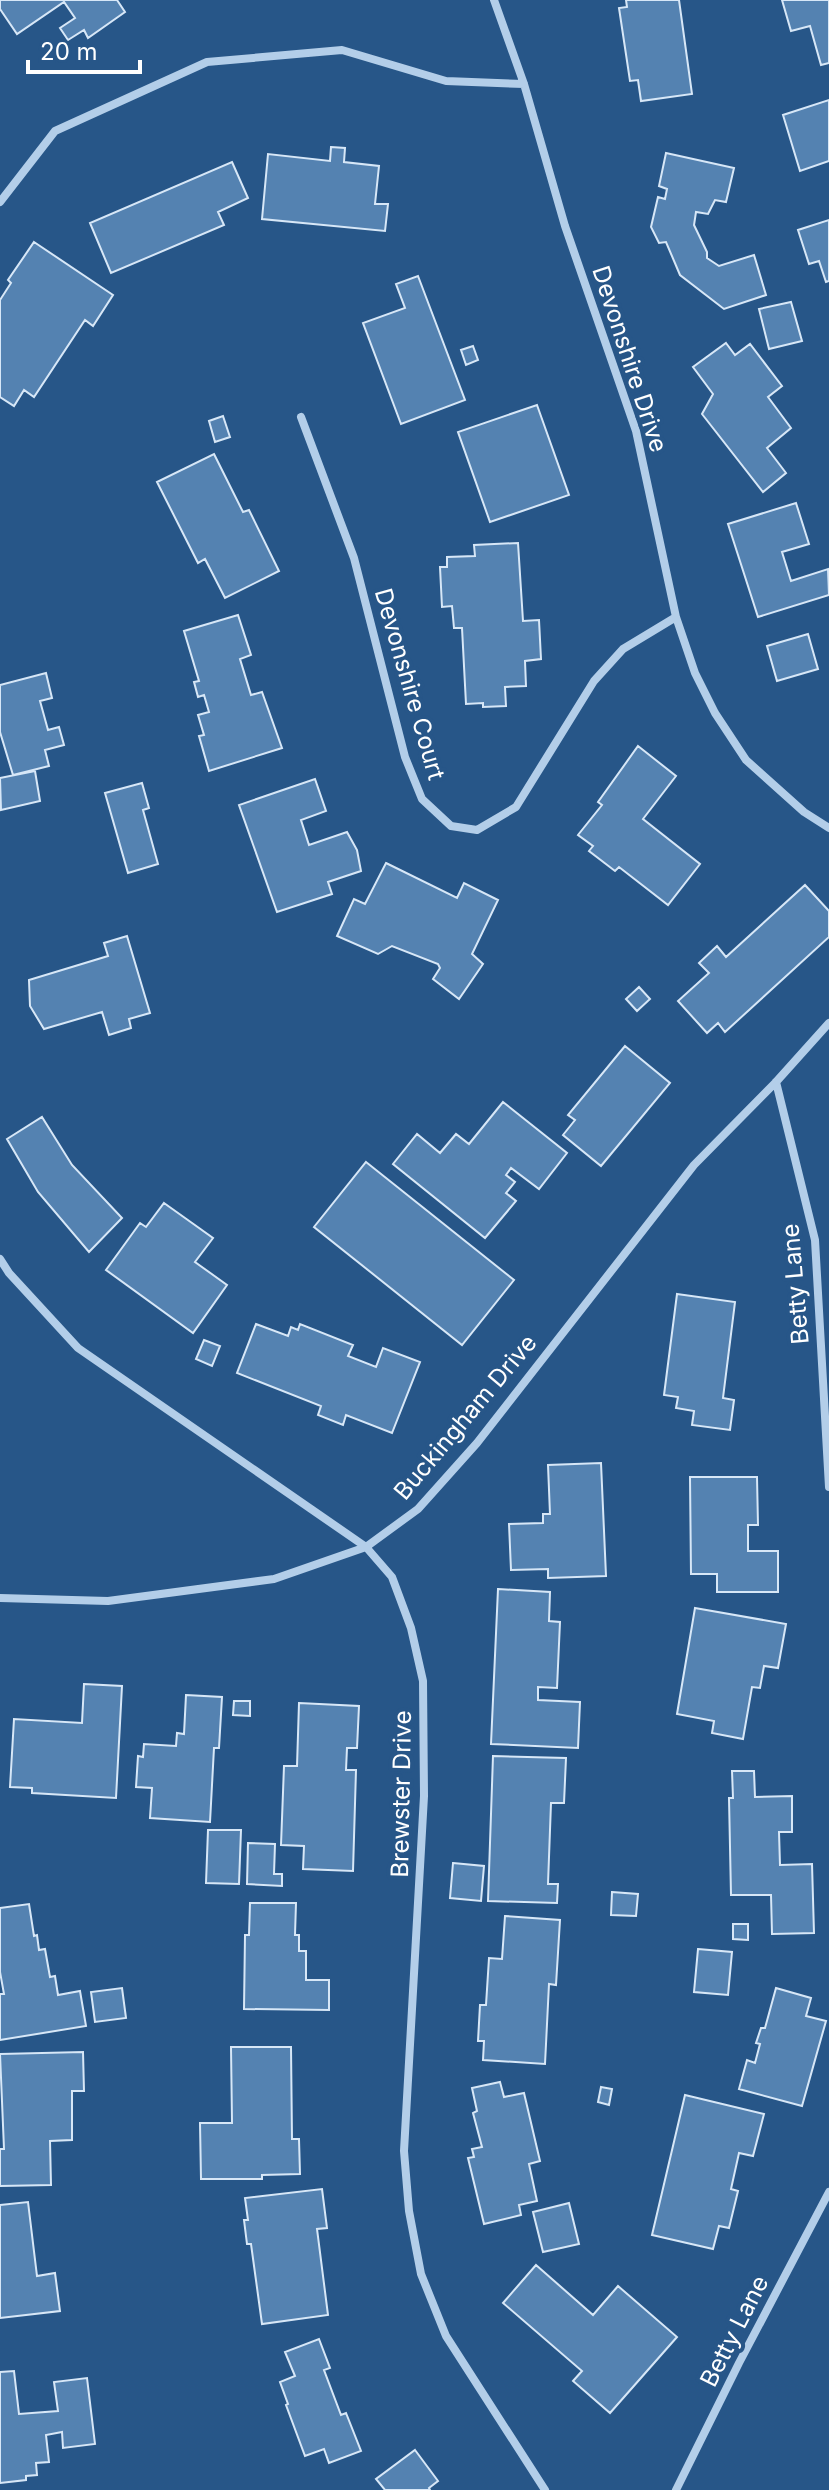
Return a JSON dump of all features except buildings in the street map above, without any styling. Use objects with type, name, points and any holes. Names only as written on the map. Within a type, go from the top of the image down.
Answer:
[{"type":"street","name":"Devonshire Drive","points":[[494,0],[524,84],[565,226],[636,431],[676,617],[695,673],[715,713],[746,760],[804,812],[829,828]]},
{"type":"street","points":[[0,202],[55,131],[207,62],[342,50],[446,81],[524,84]]},
{"type":"street","name":"Devonshire Court","points":[[301,417],[354,558],[405,757],[422,799],[451,826],[477,830],[516,807],[594,681],[623,649],[676,617]]},
{"type":"street","name":"Buckingham Drive","points":[[0,1598],[108,1601],[274,1579],[366,1547],[418,1509],[477,1443],[694,1165],[829,1023]]},
{"type":"street","name":"Betty Lane","points":[[776,1082],[815,1240],[829,1487]]},
{"type":"street","name":"Brewster Drive","points":[[0,1259],[9,1273],[78,1348],[366,1547],[392,1577],[411,1628],[423,1681],[424,1796],[404,2151],[409,2211],[421,2274],[446,2336],[545,2490]]},
{"type":"street","name":"Betty Lane","points":[[676,2490],[829,2192]]}]
